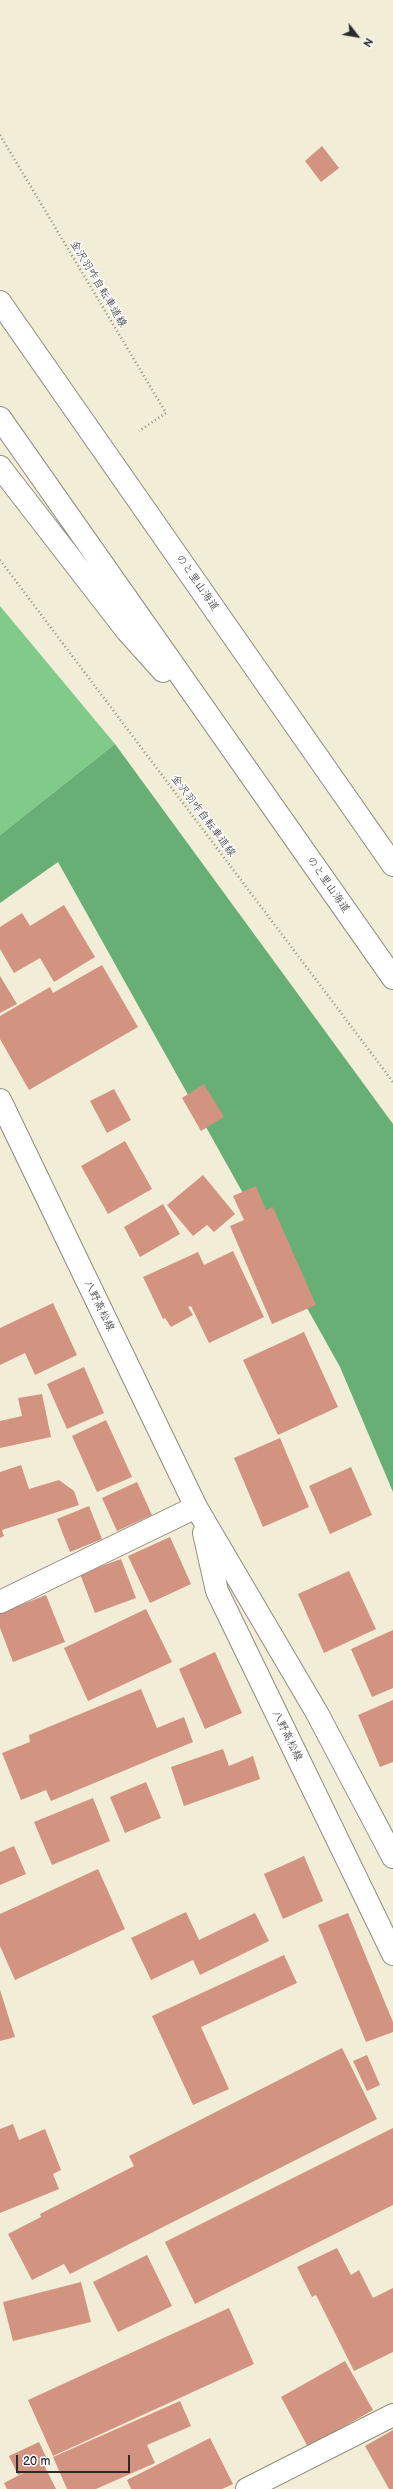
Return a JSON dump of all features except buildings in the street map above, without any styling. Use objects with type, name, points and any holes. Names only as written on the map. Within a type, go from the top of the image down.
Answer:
[{"type":"main road","name":"のと里山海道","points":[[0,302],[393,865]]},
{"type":"main road","name":"のと里山海道","points":[[0,418],[393,978]]},
{"type":"main road","points":[[0,467],[128,631],[240,759]]},
{"type":"main road","name":"八野高松線","points":[[2,1108],[198,1510],[316,1713],[393,1857]]},
{"type":"main road","points":[[0,1602],[198,1510]]},
{"type":"main road","name":"八野高松線","points":[[198,1510],[217,1591],[393,1954]]},
{"type":"main road","points":[[247,2489],[393,2415]]},
{"type":"path","name":"金沢羽咋自転車道線","points":[[0,135],[166,413],[138,432]]},
{"type":"path","name":"金沢羽咋自転車道線","points":[[0,560],[393,1082]]},
{"type":"green space","points":[[0,606],[115,744],[0,835]]},
{"type":"green space","points":[[115,744],[393,1124],[393,1492],[340,1367],[58,862],[0,903],[0,835]]}]
